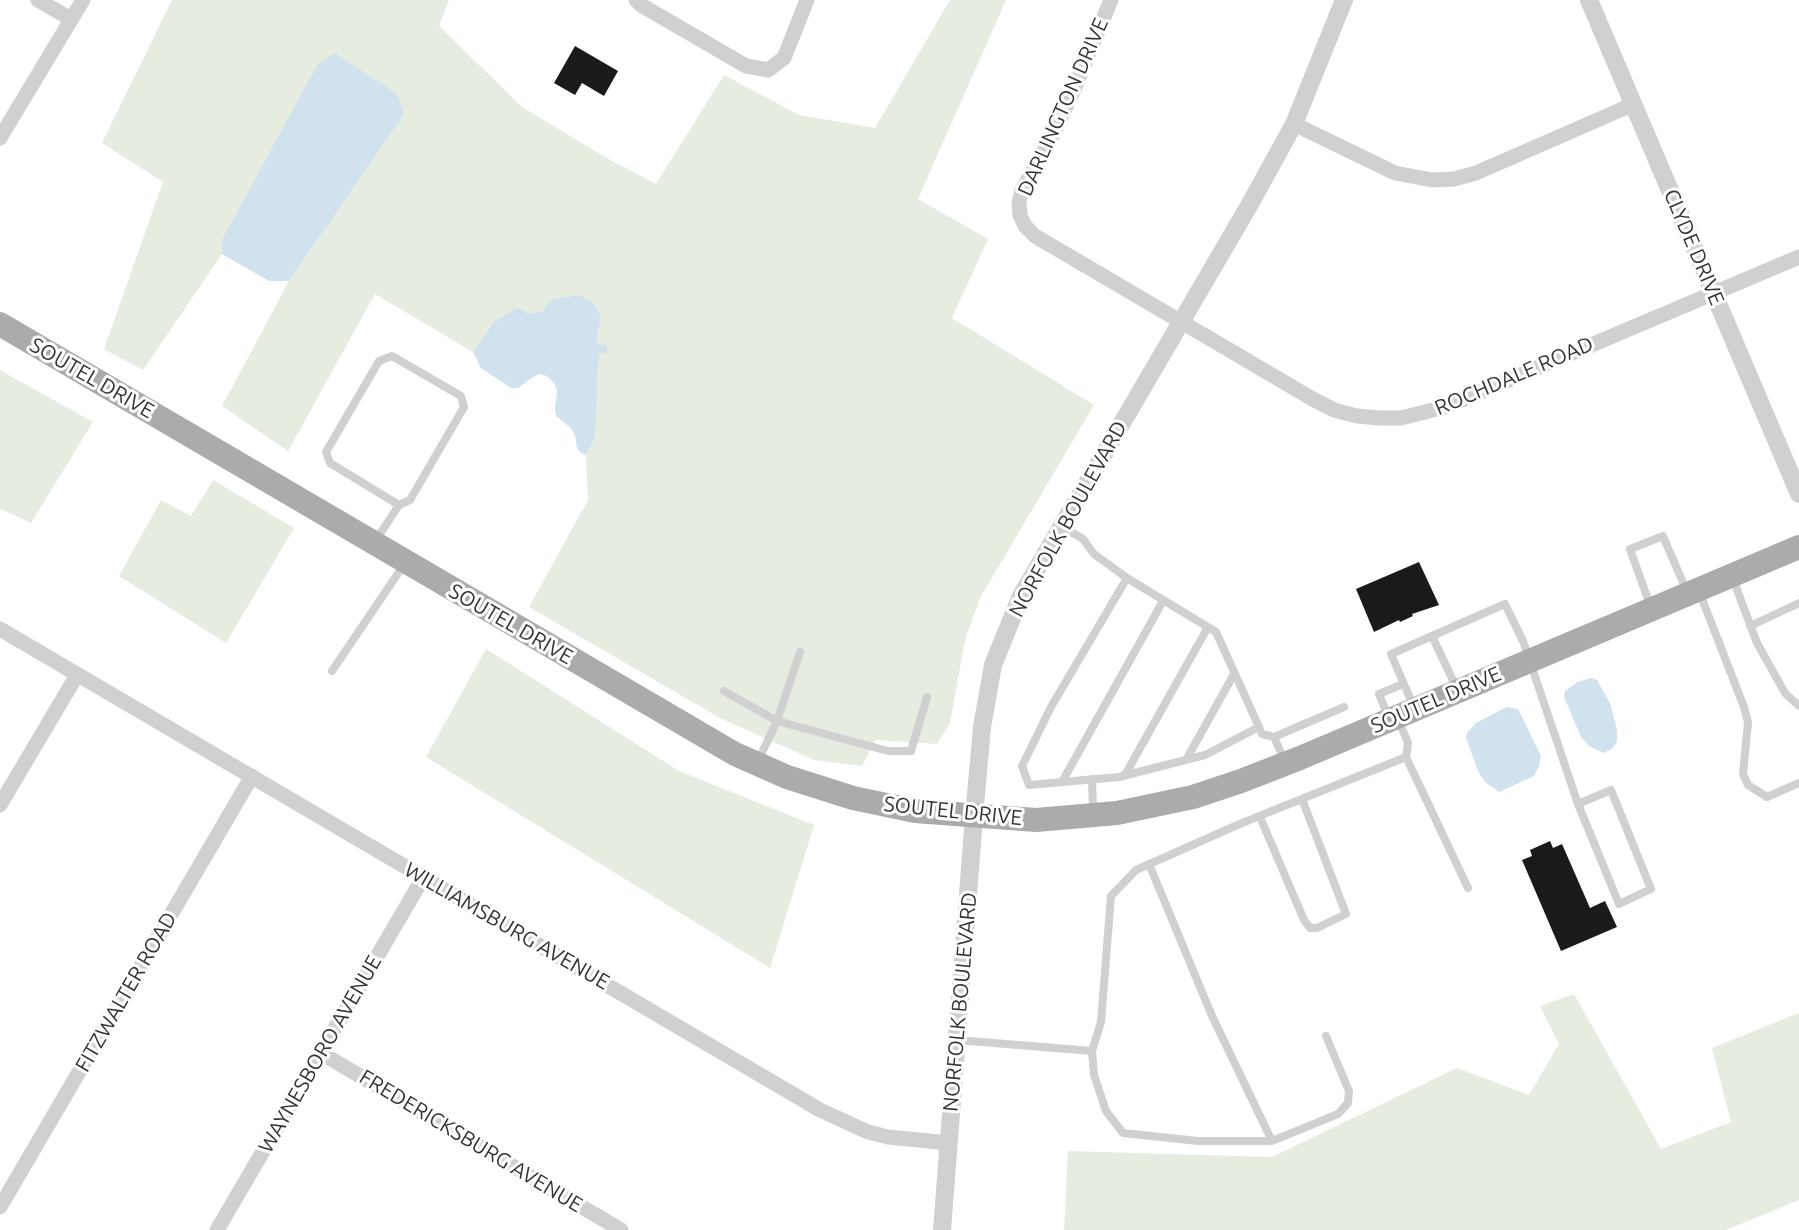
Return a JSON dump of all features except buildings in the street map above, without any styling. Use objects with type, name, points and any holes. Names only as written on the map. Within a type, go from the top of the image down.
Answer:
[{"type":"main road","name":"SOUTEL DRIVE","points":[[0,324],[735,754],[787,777],[853,798],[915,811],[1036,820],[1093,816],[1193,797],[1285,764],[1799,547]]},
{"type":"street","points":[[38,0],[71,19]]},
{"type":"street","points":[[0,138],[83,0]]},
{"type":"street","points":[[636,0],[640,5],[746,66],[768,70],[784,58],[807,0]]},
{"type":"street","name":"DARLINGTON DRIVE","points":[[1020,215],[1019,202],[1022,190],[1071,96],[1111,0]]},
{"type":"street","name":"NORFOLK BOULEVARD","points":[[942,1230],[982,727],[993,665],[1021,596],[1250,204],[1294,124],[1344,0]]},
{"type":"street","name":"CLYDE DRIVE","points":[[1589,0],[1799,494]]},
{"type":"street","points":[[1294,124],[1395,173],[1432,180],[1476,173],[1634,104]]},
{"type":"street","name":"ROCHDALE ROAD","points":[[1020,215],[1025,226],[1035,236],[1311,398],[1334,410],[1378,418],[1401,418],[1445,407],[1799,257]]},
{"type":"street","name":"WILLIAMSBURG AVENUE","points":[[0,629],[842,1122],[888,1137],[949,1143]]},
{"type":"street","points":[[0,805],[77,675]]},
{"type":"street","name":"FITZWALTER ROAD","points":[[0,1207],[252,776]]},
{"type":"street","name":"WAYNESBORO AVENUE","points":[[218,1230],[423,878]]},
{"type":"street","name":"FREDERICKSBURG AVENUE","points":[[321,1053],[621,1230]]},
{"type":"lane","points":[[374,544],[399,504],[410,500],[464,407],[462,396],[392,356],[379,361],[326,452],[330,463],[399,504]]},
{"type":"lane","points":[[1061,526],[1083,539],[1094,555],[1127,578],[1216,632],[1262,734],[1274,737],[1344,707]]},
{"type":"lane","points":[[1652,610],[1630,549],[1663,536],[1693,592],[1744,707],[1748,722],[1743,774],[1748,785],[1767,798],[1799,783]]},
{"type":"lane","points":[[332,671],[406,562]]},
{"type":"lane","points":[[1731,576],[1757,642],[1785,693],[1799,706]]},
{"type":"lane","points":[[1127,578],[1051,707],[1022,766],[1029,785],[1125,776],[1205,755],[1259,727]]},
{"type":"lane","points":[[1062,782],[1163,601]]},
{"type":"lane","points":[[1750,626],[1799,603]]},
{"type":"lane","points":[[1468,888],[1406,758],[1408,743],[1400,716],[1404,684],[1391,654],[1505,604],[1517,625],[1578,804],[1619,904],[1651,889],[1611,790],[1578,804]]},
{"type":"lane","points":[[1125,776],[1208,627]]},
{"type":"lane","points":[[1432,636],[1458,691]]},
{"type":"lane","points":[[757,762],[777,721],[800,652]]},
{"type":"lane","points":[[1186,760],[1234,674]]},
{"type":"lane","points":[[1400,716],[1379,694],[1404,684]]},
{"type":"lane","points":[[724,691],[777,721],[888,751],[911,751],[927,697]]},
{"type":"lane","points":[[1274,737],[1285,764]]},
{"type":"lane","points":[[1326,1036],[1349,1091],[1348,1103],[1338,1114],[1272,1141],[1198,1141],[1123,1133],[1106,1111],[1094,1075],[1092,1051],[1101,1022],[1111,896],[1136,870],[1302,799],[1406,758]]},
{"type":"lane","points":[[1092,779],[1093,816]]},
{"type":"lane","points":[[1260,817],[1304,920],[1310,928],[1317,928],[1346,914],[1302,799]]},
{"type":"lane","points":[[1149,864],[1212,1016],[1272,1141]]},
{"type":"lane","points":[[957,1040],[1092,1051]]},
{"type":"shaded area","points":[[172,0],[449,0],[439,26],[522,107],[605,157],[656,184],[724,75],[799,115],[875,128],[950,0],[1006,0],[918,199],[988,239],[952,318],[1094,405],[980,598],[965,640],[950,723],[937,744],[876,740],[862,766],[814,760],[720,718],[529,607],[588,500],[586,455],[595,438],[599,353],[607,351],[599,347],[597,339],[601,316],[594,303],[494,322],[473,352],[375,294],[288,451],[222,406],[289,281],[404,115],[221,242],[222,254],[143,370],[104,349],[163,182],[102,143]]},
{"type":"shaded area","points":[[0,370],[93,422],[31,523],[0,509]]},
{"type":"shaded area","points":[[213,480],[294,528],[226,643],[119,576],[161,500],[191,516]]},
{"type":"shaded area","points":[[486,649],[679,771],[814,825],[770,968],[426,757]]},
{"type":"shaded area","points":[[1574,994],[1661,1149],[1731,1122],[1712,1048],[1799,1013],[1799,1200],[1726,1230],[1064,1230],[1068,1151],[1272,1157],[1457,1068],[1529,1095],[1559,1044],[1540,1006]]},
{"type":"water","points":[[335,53],[397,94],[404,115],[289,281],[269,281],[222,254],[221,242],[317,65]]},
{"type":"water","points":[[578,295],[594,303],[601,316],[597,339],[599,346],[607,344],[607,352],[599,354],[595,438],[586,455],[577,448],[575,435],[571,428],[556,416],[557,391],[555,384],[547,376],[540,374],[518,388],[511,388],[481,368],[473,352],[494,322],[517,308],[530,314],[543,311],[551,300]]},
{"type":"water","points":[[1591,678],[1597,680],[1610,703],[1617,729],[1617,742],[1612,749],[1603,753],[1589,746],[1581,737],[1564,697],[1565,691],[1578,682]]},
{"type":"water","points":[[1507,707],[1518,709],[1541,756],[1534,776],[1499,792],[1485,782],[1478,771],[1466,738],[1467,733],[1476,723]]}]
